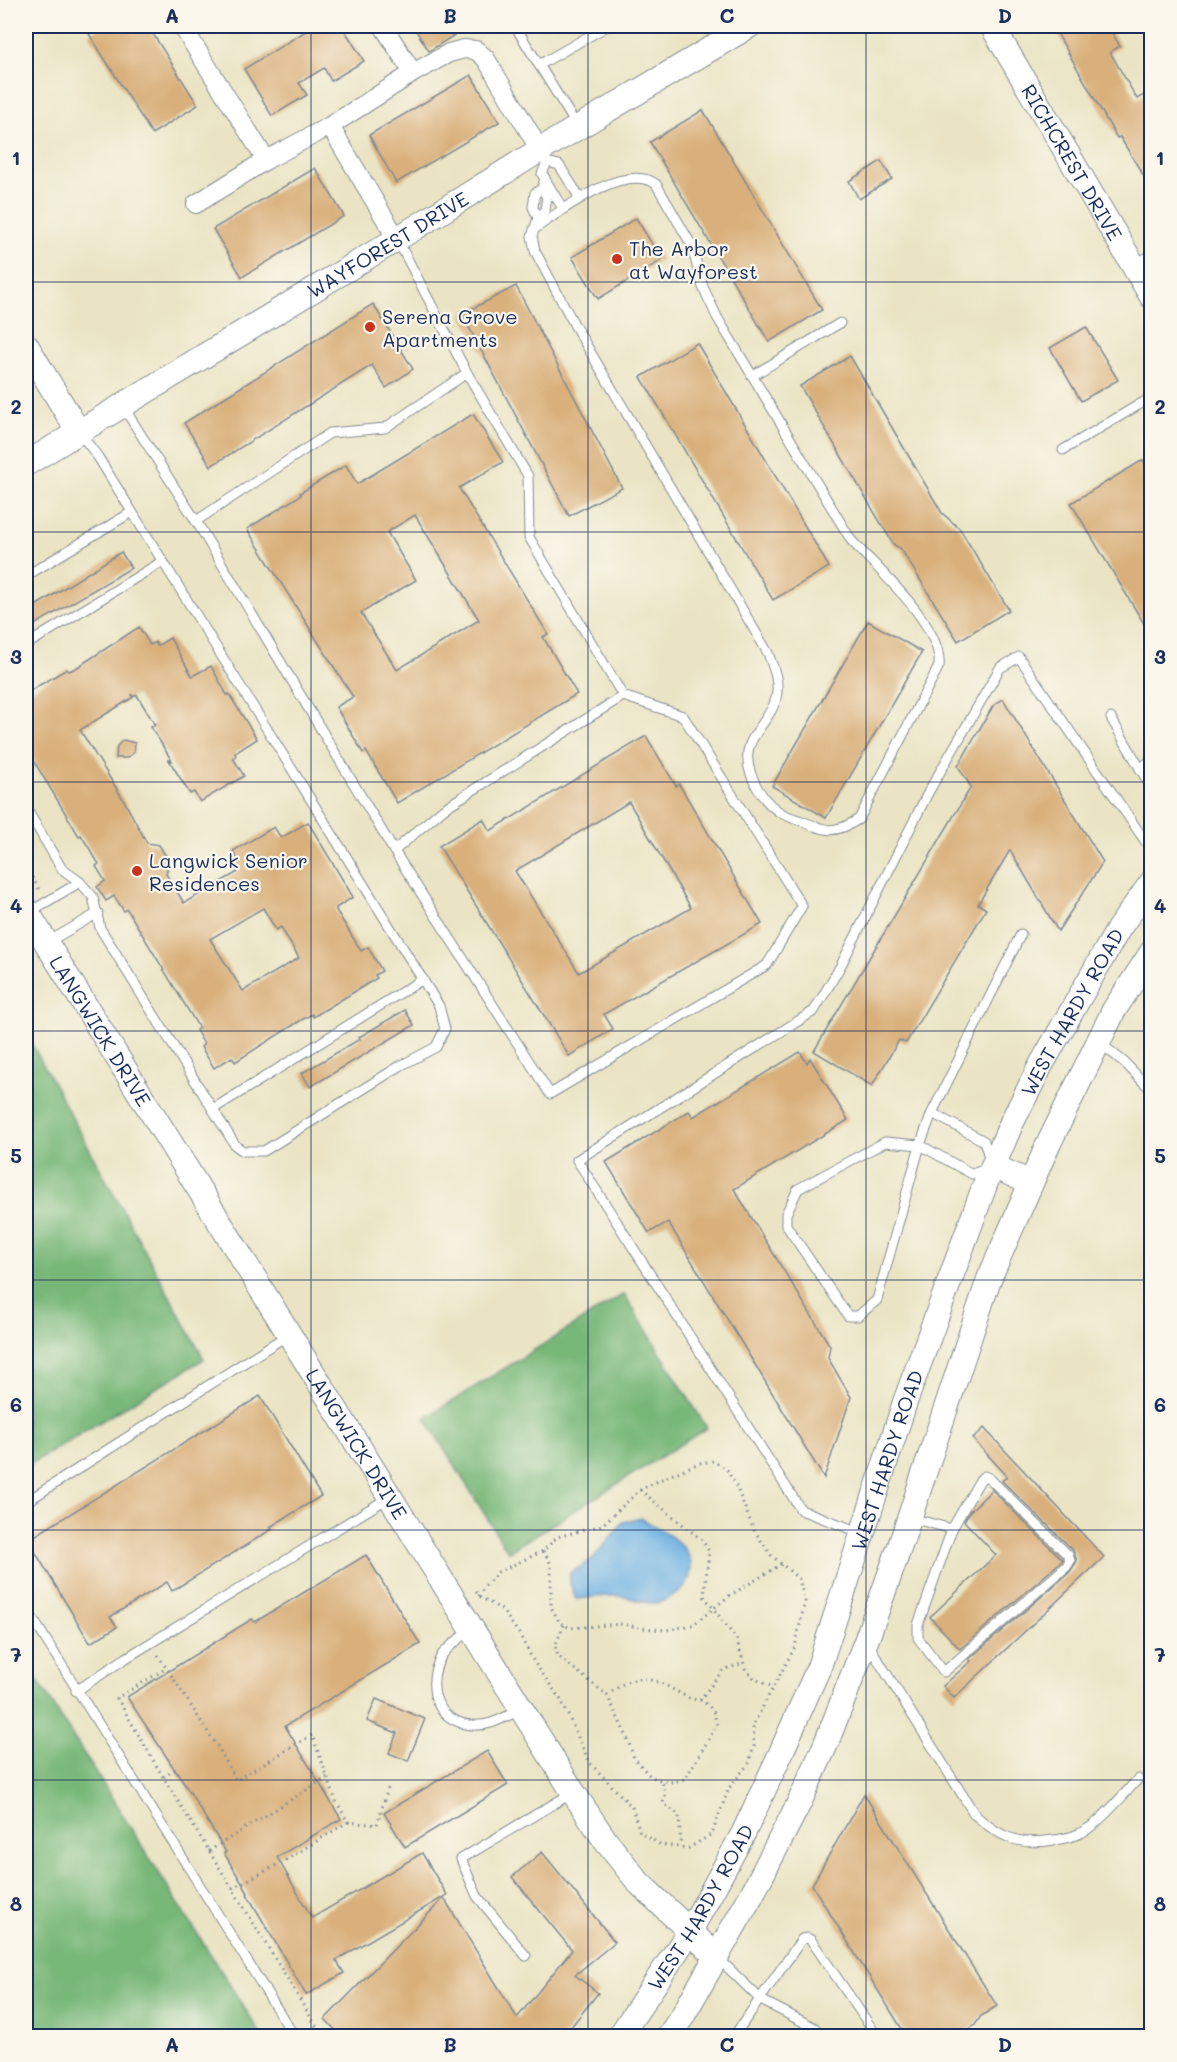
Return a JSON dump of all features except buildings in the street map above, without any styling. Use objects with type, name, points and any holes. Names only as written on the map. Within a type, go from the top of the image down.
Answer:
[{"type":"street","points":[[182,26],[266,160]]},
{"type":"street","points":[[383,26],[413,73]]},
{"type":"street","name":"WAYFOREST DRIVE","points":[[26,464],[397,239],[543,156],[578,128],[749,26]]},
{"type":"street","name":"RICHCREST DRIVE","points":[[992,26],[1143,264],[1152,297]]},
{"type":"street","points":[[196,204],[266,160],[330,126],[413,73],[449,53],[464,49],[476,50],[486,59],[543,156]]},
{"type":"street","points":[[330,126],[397,239]]},
{"type":"street","points":[[26,345],[78,431]]},
{"type":"street","name":"WEST HARDY ROAD","points":[[620,2037],[690,1931],[743,1834],[780,1755],[819,1667],[913,1380],[993,1166],[1041,1065],[1119,928],[1152,882]]},
{"type":"street","name":"LANGWICK DRIVE","points":[[33,908],[46,943],[573,1792],[605,1840],[639,1883],[717,1957]]},
{"type":"street","name":"WEST HARDY ROAD","points":[[669,2037],[752,1896],[825,1746],[866,1641],[989,1279],[1031,1183],[1114,1010],[1152,952]]},
{"type":"street","points":[[993,1166],[1031,1183]]},
{"type":"street","points":[[835,1614],[866,1641]]},
{"type":"lane","points":[[515,26],[578,128]]},
{"type":"lane","points":[[539,65],[607,26]]},
{"type":"lane","points":[[563,209],[542,174],[543,156],[559,165],[580,198]]},
{"type":"lane","points":[[536,228],[580,198],[613,182],[640,178],[649,179],[656,184],[691,244],[703,287],[717,317],[851,540],[902,593],[935,639],[940,656],[939,666],[859,819],[845,828],[836,830],[818,828],[777,810],[758,787],[749,768],[748,756],[751,742],[776,699],[776,675],[768,652],[575,326],[534,251],[532,236],[538,218],[533,207],[536,194],[542,189],[544,178]]},
{"type":"lane","points":[[122,405],[196,521],[394,851],[550,1094],[767,965],[802,906],[683,716],[623,696],[530,537],[528,476],[466,373],[397,239]]},
{"type":"lane","points":[[752,376],[840,323]]},
{"type":"lane","points":[[196,521],[330,434],[385,428],[466,373]]},
{"type":"lane","points":[[1063,450],[1152,397]]},
{"type":"lane","points":[[26,808],[62,869],[80,882],[93,897],[100,928],[235,1145],[243,1151],[264,1151],[400,1066],[436,1047],[445,1029],[439,1006],[98,457],[78,431]]},
{"type":"lane","points":[[26,576],[132,512]]},
{"type":"lane","points":[[26,645],[163,561]]},
{"type":"lane","points":[[862,1533],[801,1510],[577,1160],[814,1011],[840,967],[930,792],[1000,668],[1019,657],[1152,851]]},
{"type":"lane","points":[[394,851],[443,809],[623,696]]},
{"type":"lane","points":[[1111,718],[1152,789]]},
{"type":"lane","points":[[1140,769],[1152,759]]},
{"type":"lane","points":[[33,908],[80,882]]},
{"type":"lane","points":[[46,943],[98,913]]},
{"type":"lane","points":[[932,1113],[984,1141],[993,1166],[972,1174],[920,1145],[885,1142],[798,1189],[790,1203],[786,1214],[786,1225],[848,1316],[858,1316],[877,1300],[920,1145],[932,1113],[1021,934]]},
{"type":"lane","points":[[213,1109],[423,979]]},
{"type":"lane","points":[[1099,1042],[1125,1063],[1152,1091]]},
{"type":"lane","points":[[26,1502],[290,1334]]},
{"type":"lane","points":[[984,1476],[1024,1510],[1068,1554],[1070,1561],[944,1672],[918,1638],[917,1633],[952,1529],[984,1476]]},
{"type":"lane","points":[[76,1691],[150,1643],[390,1497]]},
{"type":"lane","points":[[909,1518],[952,1529]]},
{"type":"lane","points":[[26,1608],[294,2037]]},
{"type":"lane","points":[[472,1628],[443,1653],[435,1669],[433,1685],[438,1704],[448,1718],[474,1725],[490,1724],[521,1709]]},
{"type":"lane","points":[[866,1641],[975,1815],[992,1831],[1014,1840],[1038,1843],[1072,1837],[1090,1828],[1138,1779]]},
{"type":"lane","points":[[526,1956],[477,1896],[461,1859],[573,1792]]},
{"type":"lane","points":[[734,2037],[802,1939],[807,1938],[811,1940],[877,2037]]},
{"type":"lane","points":[[717,1957],[761,2000],[814,2028],[821,2037]]},
{"type":"path","points":[[26,867],[33,908]]},
{"type":"path","points":[[473,1589],[479,1596],[502,1610],[520,1635],[534,1662],[561,1700],[590,1763],[632,1807],[640,1832],[661,1845],[689,1848],[712,1834],[729,1788],[749,1763],[754,1746],[753,1725],[795,1647],[805,1601],[799,1579],[771,1555],[754,1530],[727,1470],[714,1461],[699,1463],[663,1478],[640,1490],[602,1525],[557,1537],[543,1551],[498,1572],[479,1596]]},
{"type":"path","points":[[640,1490],[702,1540],[709,1551],[704,1596],[737,1640],[745,1668],[755,1679],[773,1687]]},
{"type":"path","points":[[543,1551],[551,1564],[551,1607],[560,1623],[570,1628],[622,1624],[666,1630],[693,1625],[729,1596],[782,1564]]},
{"type":"path","points":[[564,1625],[555,1646],[558,1656],[608,1695],[634,1758],[650,1776],[662,1781],[673,1782],[685,1779],[717,1725],[714,1713],[709,1706],[661,1683],[643,1678],[626,1682],[608,1695]]},
{"type":"path","points":[[150,1643],[219,1749],[236,1780],[312,1735],[336,1801],[348,1822]]},
{"type":"path","points":[[700,1700],[723,1670],[744,1663]]},
{"type":"path","points":[[166,1668],[117,1698],[322,2037]]},
{"type":"path","points":[[163,1777],[175,1770]]},
{"type":"path","points":[[209,1851],[327,1777]]},
{"type":"path","points":[[662,1781],[665,1795],[663,1803],[679,1815],[681,1846]]},
{"type":"path","points":[[232,1888],[281,1863],[348,1822],[377,1825],[389,1785]]},
{"type":"green space","points":[[26,1033],[204,1359],[26,1467]]},
{"type":"green space","points":[[624,1294],[707,1428],[508,1552],[425,1418]]},
{"type":"green space","points":[[26,1662],[262,2036],[28,2036],[26,2034]]},
{"type":"water","points":[[641,1518],[671,1537],[687,1552],[691,1572],[684,1588],[672,1597],[655,1603],[618,1596],[576,1599],[570,1583],[570,1573],[593,1559],[623,1522]]},
{"type":"place","name":"The Arbor at Wayforest","points":[[617,259]]},
{"type":"place","name":"Serena Grove Apartments","points":[[370,327]]},
{"type":"place","name":"Langwick Senior Residences","points":[[137,871]]}]
